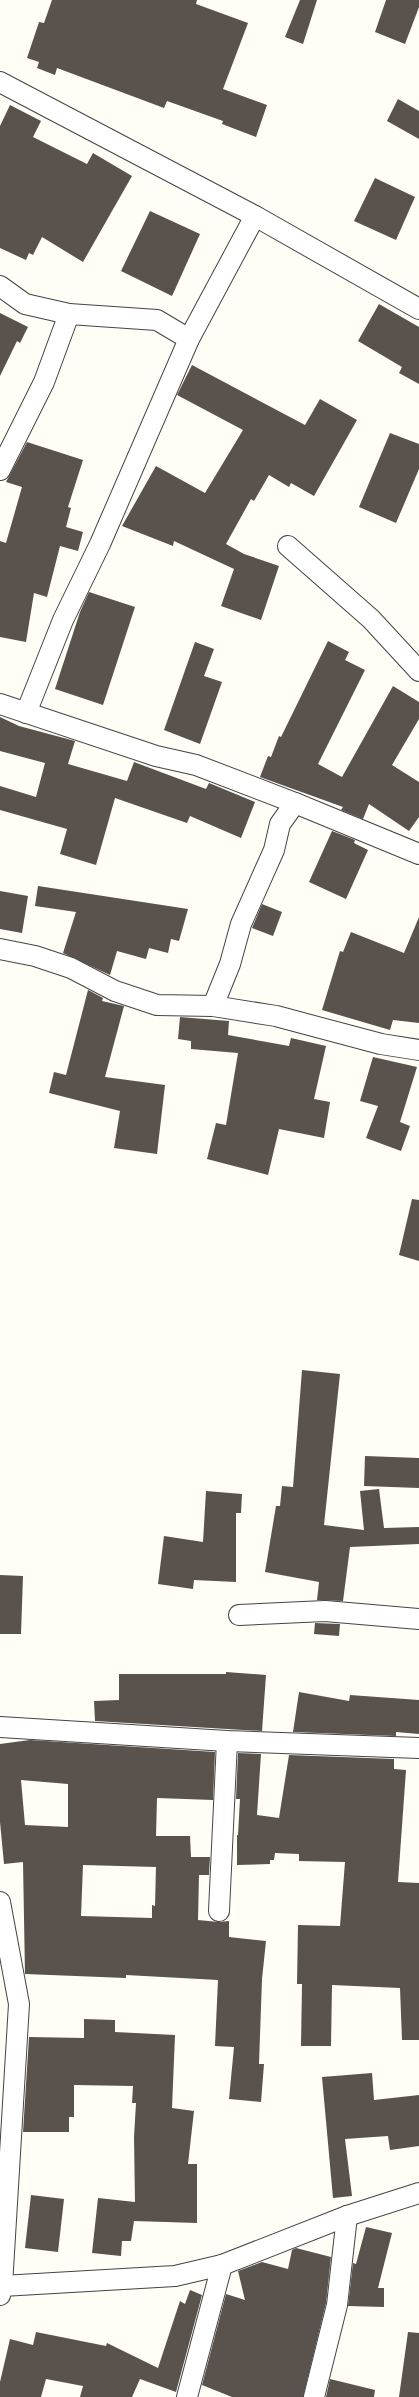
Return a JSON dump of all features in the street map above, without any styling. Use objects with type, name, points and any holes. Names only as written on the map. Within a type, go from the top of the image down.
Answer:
[{"type":"street","points":[[0,82],[255,216],[419,309]]},
{"type":"street","points":[[26,713],[63,620],[100,544],[189,339],[255,216]]},
{"type":"street","points":[[0,286],[25,304],[69,314],[157,320],[189,339]]},
{"type":"street","points":[[0,470],[44,382],[69,314]]},
{"type":"street","points":[[288,546],[371,620],[419,671]]},
{"type":"street","points":[[0,704],[156,756],[196,765],[295,803],[419,854]]},
{"type":"street","points":[[213,1006],[230,964],[241,924],[274,850],[280,824],[295,803]]},
{"type":"street","points":[[0,949],[34,956],[71,968],[115,991],[156,1005],[213,1006],[276,1016],[381,1044],[419,1050]]},
{"type":"street","points":[[239,1615],[325,1611],[419,1619]]},
{"type":"street","points":[[0,1727],[227,1741],[419,1748]]},
{"type":"street","points":[[219,1911],[227,1741]]},
{"type":"street","points":[[0,1902],[19,2004],[7,2093],[1,2290],[175,2276],[222,2265],[347,2216],[419,2193]]},
{"type":"street","points":[[314,2397],[337,2304],[347,2216]]},
{"type":"street","points":[[187,2397],[222,2265]]},
{"type":"building","points":[[52,0],[197,0],[196,4],[248,23],[223,89],[267,105],[256,137],[222,124],[223,121],[167,101],[164,108],[57,68],[55,75],[37,68],[39,62],[27,58],[39,22],[44,23]]},
{"type":"building","points":[[300,0],[317,0],[303,44],[285,37]]},
{"type":"building","points":[[386,0],[419,0],[419,7],[405,44],[375,32]]},
{"type":"building","points":[[398,99],[419,111],[419,139],[387,121]]},
{"type":"building","points":[[10,105],[41,121],[33,137],[87,164],[93,153],[132,176],[83,262],[42,237],[33,255],[29,253],[26,260],[0,248],[0,126]]},
{"type":"building","points":[[375,178],[415,197],[396,240],[354,221]]},
{"type":"building","points":[[150,211],[200,234],[172,296],[121,271]]},
{"type":"building","points":[[379,304],[419,327],[419,384],[399,373],[402,367],[358,341]]},
{"type":"building","points":[[0,313],[28,327],[20,343],[17,341],[0,376]]},
{"type":"building","points":[[192,365],[305,425],[320,399],[357,420],[314,496],[291,483],[289,487],[269,475],[254,501],[251,499],[226,544],[244,554],[279,566],[261,620],[221,606],[234,569],[174,541],[173,546],[122,526],[156,466],[205,493],[243,430],[177,395]]},
{"type":"building","points":[[390,433],[419,444],[419,469],[396,523],[359,507]]},
{"type":"building","points":[[27,442],[83,460],[68,507],[71,508],[66,527],[83,532],[78,551],[60,546],[47,597],[34,593],[26,642],[0,637],[0,541],[6,543],[22,487],[6,482]]},
{"type":"building","points":[[89,592],[135,607],[103,705],[55,689],[80,612]]},
{"type":"building","points":[[328,641],[349,652],[345,660],[365,670],[318,764],[342,777],[393,686],[419,702],[419,719],[392,765],[419,782],[419,817],[409,831],[369,804],[363,819],[341,810],[343,807],[260,777],[268,756],[271,757],[279,736],[281,737]]},
{"type":"building","points":[[195,642],[214,649],[204,676],[222,682],[200,744],[164,730]]},
{"type":"building","points":[[0,717],[19,726],[75,741],[68,764],[127,781],[134,762],[206,789],[209,783],[255,802],[241,838],[190,816],[187,823],[115,798],[96,865],[60,854],[67,829],[0,810],[0,786],[36,797],[45,763],[0,751]]},
{"type":"building","points":[[332,831],[355,840],[354,843],[368,850],[346,899],[309,882]]},
{"type":"building","points":[[38,886],[188,909],[179,941],[171,939],[168,953],[149,948],[146,959],[117,951],[110,975],[63,953],[76,912],[35,906]]},
{"type":"building","points":[[0,891],[28,896],[22,933],[0,929]]},
{"type":"building","points":[[262,904],[282,912],[273,936],[252,928]]},
{"type":"building","points":[[419,917],[419,1023],[393,1020],[390,1030],[322,1010],[340,951],[343,952],[351,932],[404,953]]},
{"type":"building","points":[[88,990],[103,998],[102,1001],[124,1006],[105,1077],[165,1085],[157,1154],[114,1148],[120,1111],[49,1093],[54,1072],[66,1075]]},
{"type":"building","points":[[180,1017],[229,1021],[228,1035],[289,1046],[291,1038],[326,1046],[314,1099],[330,1102],[324,1138],[279,1129],[268,1175],[207,1159],[216,1123],[226,1125],[238,1053],[191,1049],[191,1041],[178,1039]]},
{"type":"building","points":[[373,1057],[417,1067],[400,1122],[410,1126],[401,1151],[366,1138],[378,1106],[360,1101]]},
{"type":"building","points":[[412,1199],[419,1200],[419,1261],[399,1255]]},
{"type":"building","points":[[302,1370],[340,1374],[324,1525],[364,1530],[360,1491],[379,1489],[384,1528],[419,1527],[419,1544],[350,1547],[343,1601],[317,1600],[319,1582],[265,1572],[276,1506],[280,1506],[282,1486],[293,1487]]},
{"type":"building","points":[[365,1456],[419,1458],[419,1488],[364,1486]]},
{"type":"building","points":[[206,1491],[242,1494],[241,1513],[236,1513],[236,1582],[194,1580],[193,1589],[158,1584],[164,1536],[203,1542]]},
{"type":"building","points":[[0,1575],[23,1576],[21,1634],[0,1634]]},
{"type":"building","points":[[315,1623],[340,1624],[339,1636],[314,1634]]},
{"type":"building","points":[[226,1672],[266,1675],[262,1731],[95,1721],[94,1701],[119,1700],[119,1674],[226,1674]]},
{"type":"building","points":[[299,1692],[349,1701],[350,1695],[419,1700],[419,1734],[396,1732],[396,1736],[293,1732]]},
{"type":"building","points":[[30,1740],[215,1752],[213,1800],[157,1798],[156,1836],[190,1836],[191,1857],[210,1857],[209,1875],[199,1875],[198,1920],[219,1922],[229,1921],[229,1937],[266,1941],[262,1979],[259,2064],[264,2064],[261,2102],[229,2099],[234,2047],[215,2046],[218,1980],[126,1975],[126,1978],[25,1974],[23,1862],[4,1864],[0,1822],[0,1744]],"holes":[[[21,1780],[68,1784],[68,1827],[25,1825]],[[83,1865],[156,1867],[155,1906],[152,1905],[152,1918],[81,1916]]]},
{"type":"building","points":[[238,1753],[261,1754],[257,1815],[279,1818],[289,1755],[394,1759],[394,1769],[406,1770],[398,1882],[419,1883],[419,2040],[402,2040],[400,1988],[332,1985],[331,2046],[301,2046],[302,1984],[297,1984],[298,1925],[340,1926],[345,1862],[299,1861],[299,1854],[275,1853],[274,1860],[270,1860],[270,1864],[237,1865],[237,1835],[240,1799],[236,1799]]},
{"type":"building","points":[[84,2019],[115,2020],[115,2032],[175,2035],[172,2108],[194,2111],[188,2164],[197,2164],[197,2223],[134,2221],[131,2241],[122,2241],[121,2256],[92,2253],[98,2198],[135,2202],[134,2137],[136,2103],[132,2103],[133,2086],[74,2085],[74,2117],[69,2117],[69,2132],[23,2132],[29,2037],[84,2038]]},
{"type":"building","points":[[372,2073],[374,2100],[419,2095],[419,2146],[390,2150],[388,2136],[345,2139],[352,2196],[333,2198],[322,2077]]},
{"type":"building","points":[[31,2195],[64,2199],[58,2252],[25,2248]]},
{"type":"building","points":[[366,2227],[392,2233],[378,2288],[384,2288],[384,2307],[348,2306],[353,2263],[356,2264]]},
{"type":"building","points":[[296,2248],[331,2257],[326,2303],[303,2397],[232,2397],[202,2385],[226,2294],[245,2300],[238,2271],[262,2262],[288,2269],[292,2250]]},
{"type":"building","points":[[190,2290],[202,2295],[176,2392],[140,2379],[132,2397],[80,2397],[83,2386],[46,2379],[41,2397],[0,2397],[0,2382],[10,2339],[33,2345],[36,2332],[106,2346],[107,2343],[158,2368],[180,2301],[185,2304]]},
{"type":"building","points":[[408,2332],[419,2333],[419,2397],[399,2397]]},
{"type":"building","points":[[330,2379],[375,2390],[374,2397],[326,2397]]}]
